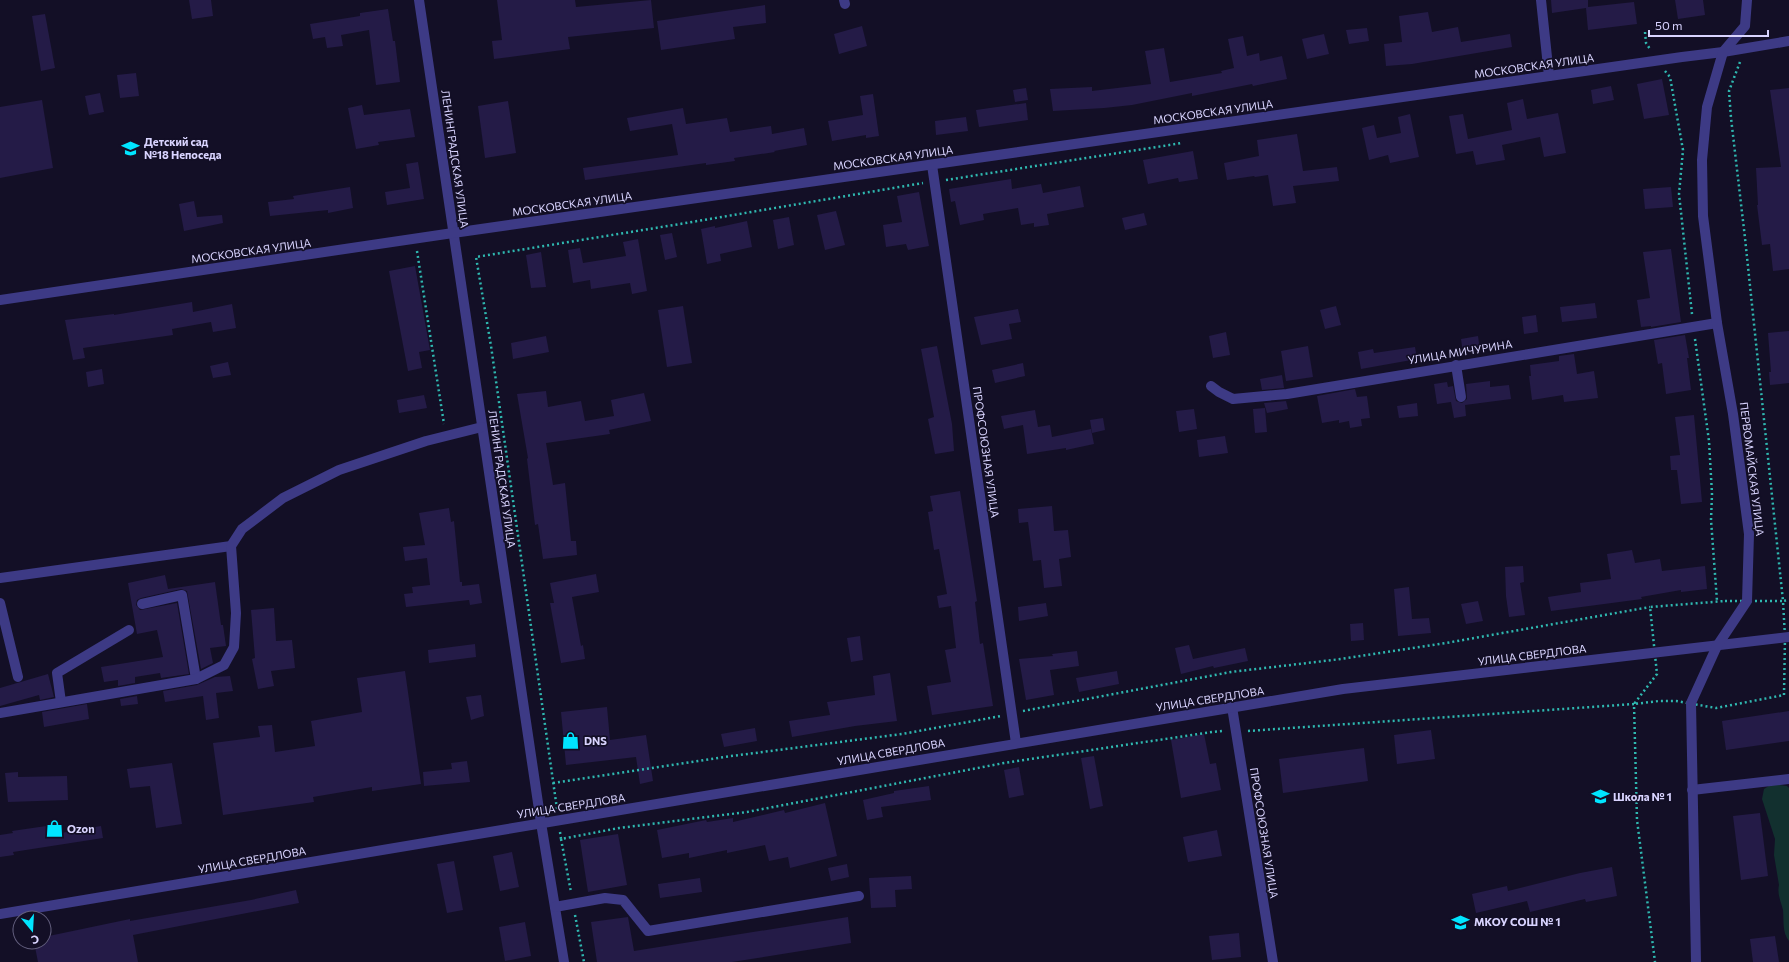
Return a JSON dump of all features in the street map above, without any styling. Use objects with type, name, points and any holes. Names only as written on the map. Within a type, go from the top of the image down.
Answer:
[{"type":"street","name":"ЛЕНИНГРАДСКАЯ УЛИЦА","points":[[419,0],[541,823],[564,962]]},
{"type":"street","points":[[1541,0],[1549,76]]},
{"type":"street","name":"ПЕРВОМАЙСКАЯ УЛИЦА","points":[[1696,962],[1691,703],[1717,646],[1746,601],[1749,534],[1733,414],[1717,323],[1703,216],[1702,160],[1708,107],[1723,52],[1744,26],[1747,0]]},
{"type":"street","name":"МОСКОВСКАЯ УЛИЦА","points":[[0,300],[453,233],[1723,52],[1789,41]]},
{"type":"street","name":"ПРОФСОЮЗНАЯ УЛИЦА","points":[[932,165],[1016,743]]},
{"type":"street","name":"УЛИЦА МИЧУРИНА","points":[[1211,386],[1233,399],[1287,394],[1717,323]]},
{"type":"street","points":[[1456,365],[1461,397]]},
{"type":"street","points":[[0,714],[60,702],[196,679],[224,664],[234,647],[236,613],[231,546],[242,529],[283,498],[339,470],[426,441],[482,427]]},
{"type":"street","points":[[0,578],[231,546]]},
{"type":"street","points":[[142,604],[182,596],[196,679]]},
{"type":"street","points":[[0,603],[2,617],[18,677]]},
{"type":"street","points":[[60,702],[57,673],[129,630]]},
{"type":"street","name":"УЛИЦА СВЕРДЛОВА","points":[[0,914],[1344,689],[1789,637]]},
{"type":"street","name":"ПРОФСОЮЗНАЯ УЛИЦА","points":[[1232,707],[1273,962]]},
{"type":"street","points":[[1692,790],[1789,779]]},
{"type":"street","points":[[555,907],[605,898],[623,900],[648,931],[859,896]]},
{"type":"path","points":[[1748,48],[1742,58],[1729,91],[1731,118],[1783,601],[1789,600]]},
{"type":"path","points":[[415,239],[446,436]]},
{"type":"path","points":[[553,783],[724,757],[902,734],[1231,672],[1341,659],[1438,644],[1650,607]]},
{"type":"path","points":[[1634,704],[1638,820],[1655,962]]},
{"type":"green space","points":[[1772,784],[1787,786],[1789,788],[1789,941],[1784,930],[1783,910],[1779,895],[1779,885],[1774,855],[1775,839],[1762,799],[1764,789]]},
{"type":"building","points":[[189,0],[211,0],[213,16],[192,19]]},
{"type":"building","points":[[497,0],[575,0],[576,7],[651,0],[654,28],[568,37],[570,49],[494,59],[492,41],[502,40]]},
{"type":"building","points":[[1551,0],[1588,0],[1588,7],[1634,2],[1637,24],[1588,30],[1586,8],[1552,13]]},
{"type":"building","points":[[1675,0],[1703,0],[1705,15],[1678,19]]},
{"type":"building","points":[[765,5],[766,23],[733,27],[735,39],[661,50],[657,21]]},
{"type":"building","points":[[388,9],[393,41],[395,41],[400,82],[376,85],[369,30],[341,35],[343,46],[327,48],[325,37],[313,39],[310,24],[360,16],[360,13]]},
{"type":"building","points":[[1428,12],[1432,32],[1458,27],[1461,42],[1510,34],[1512,47],[1412,64],[1386,66],[1384,44],[1402,42],[1399,16]]},
{"type":"building","points":[[45,14],[55,68],[41,71],[32,16]]},
{"type":"building","points":[[862,26],[867,46],[839,54],[834,34]]},
{"type":"building","points":[[1367,28],[1369,41],[1349,44],[1346,30]]},
{"type":"building","points":[[1324,34],[1329,54],[1307,59],[1302,39]]},
{"type":"building","points":[[1243,36],[1247,56],[1259,53],[1260,61],[1282,56],[1287,79],[1253,86],[1252,84],[1192,96],[1192,93],[1132,105],[1053,111],[1050,89],[1092,87],[1092,91],[1151,84],[1145,51],[1164,48],[1170,82],[1222,73],[1221,71],[1234,68],[1228,39]]},
{"type":"building","points":[[136,73],[139,96],[120,98],[117,75]]},
{"type":"building","points":[[1662,79],[1669,115],[1644,119],[1637,84]]},
{"type":"building","points":[[1611,86],[1614,100],[1593,104],[1591,90]]},
{"type":"building","points":[[1026,88],[1028,100],[1015,102],[1013,90]]},
{"type":"building","points":[[1789,88],[1789,269],[1773,271],[1770,244],[1762,245],[1757,205],[1756,168],[1781,167],[1770,90]]},
{"type":"building","points":[[100,93],[104,112],[89,115],[85,96]]},
{"type":"building","points":[[873,94],[879,136],[866,138],[866,135],[832,141],[828,121],[863,115],[860,96]]},
{"type":"building","points":[[1523,99],[1527,119],[1558,113],[1566,153],[1544,157],[1540,137],[1502,145],[1505,160],[1476,165],[1473,151],[1456,154],[1449,116],[1463,114],[1468,139],[1512,130],[1507,103]]},
{"type":"building","points":[[42,100],[53,168],[0,178],[0,107]]},
{"type":"building","points":[[508,101],[516,153],[485,158],[478,106]]},
{"type":"building","points":[[1026,103],[1028,120],[979,127],[976,110]]},
{"type":"building","points":[[362,105],[364,115],[410,109],[415,137],[378,142],[379,145],[356,149],[348,108]]},
{"type":"building","points":[[683,108],[686,124],[727,118],[730,132],[771,126],[772,134],[804,128],[807,145],[774,151],[775,152],[734,158],[735,161],[706,165],[706,163],[585,180],[583,168],[678,155],[672,124],[630,131],[627,118]]},
{"type":"building","points":[[1410,114],[1419,157],[1390,163],[1388,155],[1369,160],[1362,128],[1374,125],[1377,138],[1401,133],[1398,117]]},
{"type":"building","points":[[966,117],[968,131],[936,135],[935,121]]},
{"type":"building","points":[[1297,134],[1303,171],[1337,167],[1339,181],[1293,186],[1296,203],[1273,206],[1268,175],[1227,180],[1224,163],[1259,156],[1257,140]]},
{"type":"building","points":[[1193,151],[1198,179],[1179,182],[1178,178],[1148,184],[1143,160]]},
{"type":"building","points":[[418,162],[424,199],[387,205],[385,192],[410,188],[406,164]]},
{"type":"building","points":[[1011,179],[1012,189],[1041,184],[1043,193],[1080,186],[1084,207],[1047,214],[1049,225],[1034,227],[1034,223],[1021,225],[1018,208],[983,214],[984,220],[960,225],[955,201],[951,202],[949,189]]},
{"type":"building","points":[[350,187],[353,208],[328,213],[328,210],[270,216],[268,202],[294,199],[293,196]]},
{"type":"building","points":[[1671,187],[1673,207],[1645,209],[1643,189]]},
{"type":"building","points":[[919,192],[929,246],[908,250],[906,244],[886,247],[883,225],[902,222],[897,196]]},
{"type":"building","points":[[194,201],[197,217],[222,215],[223,223],[184,231],[179,204]]},
{"type":"building","points":[[836,211],[845,245],[825,250],[817,215]]},
{"type":"building","points":[[1144,213],[1147,225],[1125,230],[1122,218]]},
{"type":"building","points":[[789,217],[794,245],[778,249],[773,220]]},
{"type":"building","points":[[747,221],[752,247],[720,254],[721,261],[707,264],[701,229],[715,226],[715,228]]},
{"type":"building","points":[[672,233],[677,257],[665,260],[660,235]]},
{"type":"building","points":[[638,239],[647,291],[632,294],[630,283],[591,289],[590,280],[573,283],[568,250],[580,248],[583,263],[626,256],[623,242]]},
{"type":"building","points":[[1671,249],[1681,322],[1651,327],[1641,327],[1637,300],[1650,298],[1643,252]]},
{"type":"building","points":[[541,252],[546,287],[531,288],[526,255]]},
{"type":"building","points":[[415,266],[430,350],[419,352],[422,368],[408,371],[389,271]]},
{"type":"building","points":[[192,302],[193,312],[232,304],[236,328],[213,332],[211,322],[172,329],[173,335],[83,348],[85,358],[73,360],[65,320],[114,315]]},
{"type":"building","points":[[1595,303],[1597,318],[1562,322],[1560,307]]},
{"type":"building","points":[[683,306],[692,363],[667,367],[658,310]]},
{"type":"building","points":[[1336,306],[1341,325],[1325,329],[1320,310]]},
{"type":"building","points":[[1018,309],[1021,322],[1009,324],[1012,339],[981,345],[974,317]]},
{"type":"building","points":[[1536,315],[1538,332],[1524,334],[1522,317]]},
{"type":"building","points":[[1789,331],[1789,383],[1770,385],[1769,372],[1771,372],[1768,333]]},
{"type":"building","points":[[1226,332],[1230,355],[1213,358],[1209,336]]},
{"type":"building","points":[[1685,335],[1689,358],[1687,358],[1691,390],[1666,394],[1662,363],[1658,364],[1654,340]]},
{"type":"building","points":[[546,336],[549,352],[513,359],[511,343]]},
{"type":"building","points":[[1478,336],[1480,350],[1463,353],[1461,339]]},
{"type":"building","points":[[937,346],[952,424],[954,451],[935,454],[928,419],[934,417],[921,349]]},
{"type":"building","points":[[1308,346],[1313,377],[1286,381],[1281,351]]},
{"type":"building","points":[[1415,347],[1417,359],[1361,369],[1358,352],[1373,349],[1374,353]]},
{"type":"building","points":[[1574,354],[1577,374],[1594,371],[1598,398],[1564,402],[1563,395],[1532,400],[1529,376],[1531,376],[1530,365],[1559,361],[1559,356]]},
{"type":"building","points":[[228,362],[231,375],[213,378],[210,366]]},
{"type":"building","points":[[1023,363],[1025,376],[995,383],[992,370]]},
{"type":"building","points":[[102,369],[104,384],[88,387],[86,372]]},
{"type":"building","points":[[1282,375],[1284,388],[1262,390],[1260,379]]},
{"type":"building","points":[[1490,381],[1490,387],[1509,385],[1511,399],[1465,405],[1466,416],[1454,418],[1451,402],[1437,404],[1434,384],[1447,382],[1448,387],[1453,386],[1456,401],[1462,403],[1467,399],[1466,384]]},
{"type":"building","points":[[1355,389],[1357,397],[1367,396],[1370,418],[1361,419],[1362,426],[1350,428],[1349,421],[1339,423],[1339,420],[1322,423],[1317,396]]},
{"type":"building","points":[[546,391],[548,407],[581,401],[585,421],[614,416],[611,400],[644,393],[651,421],[609,430],[610,434],[546,443],[553,485],[565,483],[571,541],[576,541],[577,555],[543,559],[538,524],[535,525],[528,458],[517,394]]},
{"type":"building","points":[[424,395],[427,408],[399,413],[397,400]]},
{"type":"building","points":[[1286,401],[1288,409],[1267,413],[1264,403]]},
{"type":"building","points":[[1417,403],[1418,416],[1399,418],[1397,406]]},
{"type":"building","points":[[1265,408],[1267,432],[1255,433],[1253,409]]},
{"type":"building","points":[[1194,409],[1197,429],[1179,432],[1176,411]]},
{"type":"building","points":[[1035,410],[1038,427],[1050,425],[1052,437],[1091,429],[1094,444],[1066,450],[1066,448],[1027,454],[1023,425],[1004,429],[1001,416]]},
{"type":"building","points":[[1694,415],[1702,502],[1681,504],[1677,470],[1671,470],[1670,456],[1680,455],[1675,417]]},
{"type":"building","points":[[1103,418],[1105,430],[1092,433],[1090,420]]},
{"type":"building","points":[[1225,436],[1228,453],[1199,457],[1197,440]]},
{"type":"building","points":[[960,491],[977,601],[975,602],[980,644],[983,643],[993,706],[932,715],[927,686],[951,682],[945,650],[956,648],[951,606],[939,608],[937,596],[947,594],[939,549],[934,550],[928,512],[933,511],[930,496]]},
{"type":"building","points":[[1052,506],[1054,531],[1068,530],[1071,557],[1059,559],[1062,586],[1044,588],[1041,560],[1033,561],[1028,522],[1019,523],[1018,509]]},
{"type":"building","points":[[449,508],[451,522],[454,521],[460,582],[462,582],[462,586],[479,584],[482,603],[470,605],[469,600],[406,607],[404,594],[413,593],[412,587],[430,585],[427,558],[405,561],[403,547],[425,545],[419,513]]},
{"type":"building","points":[[1632,550],[1635,563],[1660,559],[1662,571],[1705,566],[1707,589],[1681,592],[1681,590],[1641,597],[1642,599],[1551,611],[1548,597],[1581,592],[1580,583],[1611,579],[1607,554]]},
{"type":"building","points":[[1523,566],[1524,582],[1520,583],[1525,615],[1509,617],[1506,596],[1505,567]]},
{"type":"building","points":[[596,574],[599,592],[572,597],[581,646],[583,645],[585,659],[561,663],[550,603],[554,603],[550,583]]},
{"type":"building","points":[[165,575],[168,589],[215,582],[221,625],[223,625],[226,646],[210,648],[213,663],[201,669],[187,591],[181,589],[141,598],[137,600],[136,605],[140,610],[177,603],[189,674],[161,678],[160,673],[135,677],[135,683],[118,686],[118,680],[104,682],[101,667],[163,657],[157,630],[137,634],[128,583]]},
{"type":"building","points":[[1409,587],[1412,619],[1429,618],[1431,633],[1398,636],[1394,589]]},
{"type":"building","points":[[1478,601],[1483,621],[1466,624],[1461,604]]},
{"type":"building","points":[[1046,603],[1048,616],[1019,621],[1018,607]]},
{"type":"building","points":[[274,608],[276,641],[292,640],[295,668],[271,671],[274,686],[258,689],[252,659],[255,658],[251,610]]},
{"type":"building","points":[[1363,623],[1364,640],[1351,641],[1350,624]]},
{"type":"building","points":[[860,636],[863,660],[851,662],[847,638]]},
{"type":"building","points":[[475,644],[476,657],[429,663],[428,650]]},
{"type":"building","points":[[1189,645],[1193,659],[1245,648],[1248,661],[1214,668],[1213,666],[1181,674],[1175,648]]},
{"type":"building","points":[[1077,651],[1079,666],[1050,670],[1054,695],[1026,700],[1019,659],[1053,656],[1052,654]]},
{"type":"building","points":[[405,671],[421,784],[372,791],[372,787],[313,797],[314,802],[223,815],[213,743],[260,737],[258,726],[272,725],[275,752],[315,746],[311,721],[362,712],[357,678]]},
{"type":"building","points":[[1117,671],[1119,684],[1079,692],[1076,678]]},
{"type":"building","points":[[890,673],[897,721],[855,726],[792,737],[789,721],[830,715],[827,702],[875,695],[873,676]]},
{"type":"building","points":[[48,674],[54,697],[40,700],[39,695],[0,706],[0,688]]},
{"type":"building","points":[[230,676],[233,691],[216,693],[219,718],[206,720],[203,696],[165,702],[163,691],[197,685],[215,677]]},
{"type":"building","points":[[481,695],[484,716],[471,720],[466,697]]},
{"type":"building","points":[[137,696],[138,704],[121,706],[120,699]]},
{"type":"building","points":[[87,704],[89,719],[44,727],[42,712]]},
{"type":"building","points":[[607,707],[610,740],[646,735],[653,781],[640,784],[636,757],[566,765],[561,712]]},
{"type":"building","points":[[1789,711],[1789,741],[1726,750],[1722,721]]},
{"type":"building","points":[[755,728],[757,741],[724,747],[721,734]]},
{"type":"building","points":[[1431,730],[1435,759],[1397,764],[1394,735]]},
{"type":"building","points":[[1204,734],[1210,764],[1216,763],[1221,790],[1181,798],[1171,740]]},
{"type":"building","points":[[1364,748],[1368,781],[1283,793],[1279,759]]},
{"type":"building","points":[[1094,756],[1103,806],[1090,809],[1081,758]]},
{"type":"building","points":[[467,761],[470,782],[424,786],[423,772],[452,769],[451,763]]},
{"type":"building","points":[[172,763],[182,824],[156,828],[150,786],[130,788],[127,769]]},
{"type":"building","points":[[1019,767],[1024,795],[1009,798],[1004,770]]},
{"type":"building","points":[[18,772],[18,777],[67,776],[68,800],[8,802],[5,773]]},
{"type":"building","points":[[929,786],[931,800],[881,807],[883,817],[867,820],[863,800],[894,793],[894,791]]},
{"type":"building","points":[[825,803],[837,856],[790,868],[788,857],[769,861],[765,845],[727,853],[727,850],[689,858],[689,853],[662,858],[657,830],[706,820],[707,822],[733,818],[733,822],[784,810],[785,813]]},
{"type":"building","points":[[1760,813],[1768,876],[1741,880],[1733,816]]},
{"type":"building","points":[[60,824],[61,833],[101,826],[103,838],[13,852],[14,855],[0,857],[0,835],[13,833],[12,831]]},
{"type":"building","points":[[1217,830],[1222,856],[1188,862],[1183,837]]},
{"type":"building","points":[[618,834],[627,885],[588,892],[580,840]]},
{"type":"building","points":[[512,852],[519,887],[500,891],[493,856]]},
{"type":"building","points":[[454,861],[463,910],[447,913],[437,864]]},
{"type":"building","points":[[847,864],[849,877],[831,881],[828,868]]},
{"type":"building","points":[[1612,867],[1617,896],[1586,902],[1585,899],[1530,912],[1527,901],[1476,913],[1472,894],[1507,886],[1508,891],[1580,873]]},
{"type":"building","points":[[911,876],[912,889],[895,890],[896,907],[871,908],[869,878]]},
{"type":"building","points":[[700,878],[702,892],[660,898],[658,884]]},
{"type":"building","points":[[296,890],[299,903],[133,935],[138,962],[38,962],[36,950],[52,950],[52,935],[130,919],[130,921],[251,900]]},
{"type":"building","points":[[628,917],[634,951],[848,917],[851,943],[732,962],[597,962],[591,922]]},
{"type":"building","points":[[525,922],[531,956],[505,961],[499,927]]},
{"type":"building","points":[[1239,933],[1241,957],[1212,960],[1209,936]]},
{"type":"building","points":[[1775,936],[1779,962],[1753,962],[1750,939]]},
{"type":"place","name":"Детский сад №18 Непоседа","points":[[131,148]]},
{"type":"place","name":"DNS","points":[[571,741]]},
{"type":"place","name":"Школа № 1","points":[[1600,797]]},
{"type":"place","name":"Ozon","points":[[54,829]]},
{"type":"place","name":"МКОУ СОШ № 1","points":[[1461,922]]}]
